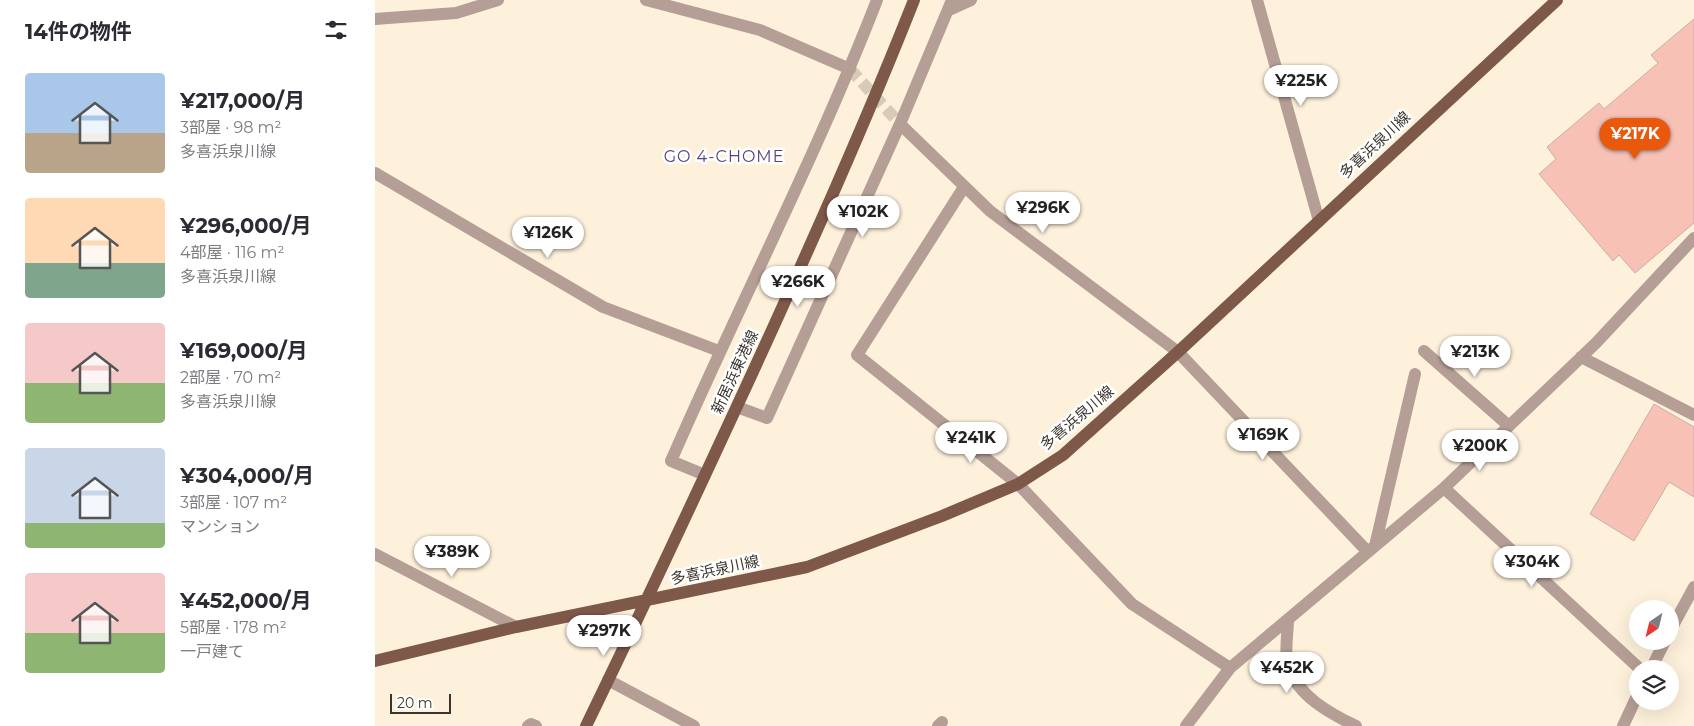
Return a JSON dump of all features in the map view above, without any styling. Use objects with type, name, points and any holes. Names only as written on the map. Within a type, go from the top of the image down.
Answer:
[{"type":"main road","name":"新居浜東港線","points":[[585,726],[647,601],[819,230],[914,0]]},
{"type":"main road","name":"多喜浜泉川線","points":[[375,661],[516,627],[807,567],[942,516],[1018,484],[1063,455],[1178,352],[1553,1]]},
{"type":"street","points":[[375,20],[456,14],[499,0]]},
{"type":"street","points":[[646,0],[760,30],[850,69]]},
{"type":"street","points":[[705,475],[671,461],[719,351],[850,69],[877,0]]},
{"type":"street","points":[[737,407],[767,418],[900,124],[951,5],[971,0]]},
{"type":"street","points":[[1257,0],[1319,221]]},
{"type":"street","points":[[900,124],[990,211],[1178,352],[1372,549]]},
{"type":"street","points":[[375,173],[603,307],[719,351]]},
{"type":"street","points":[[964,187],[857,355],[1018,484],[1132,604],[1230,668]]},
{"type":"street","points":[[1186,726],[1230,668],[1444,488],[1581,357],[1694,238]]},
{"type":"street","points":[[1424,351],[1509,426]]},
{"type":"street","points":[[1581,357],[1694,416]]},
{"type":"street","points":[[1372,549],[1415,374]]},
{"type":"street","points":[[1444,488],[1630,660]]},
{"type":"street","points":[[375,554],[516,627]]},
{"type":"street","points":[[1679,614],[1694,587]]},
{"type":"street","points":[[1288,619],[1287,665],[1302,692],[1338,718],[1356,726]]},
{"type":"street","points":[[608,680],[692,725]]},
{"type":"street","points":[[1623,726],[1630,710]]},
{"type":"street","points":[[528,726],[536,726]]},
{"type":"building","points":[[1694,19],[1694,223],[1635,273],[1619,255],[1613,261],[1539,174],[1556,159],[1547,147],[1599,103],[1604,109],[1658,63],[1651,55]]},
{"type":"building","points":[[1654,404],[1694,427],[1694,497],[1669,482],[1634,541],[1590,514]]},
{"type":"tunnel","points":[[850,69],[900,124]]},
{"type":"district","name":"GO 4-CHOME","points":[[724,156]]}]
